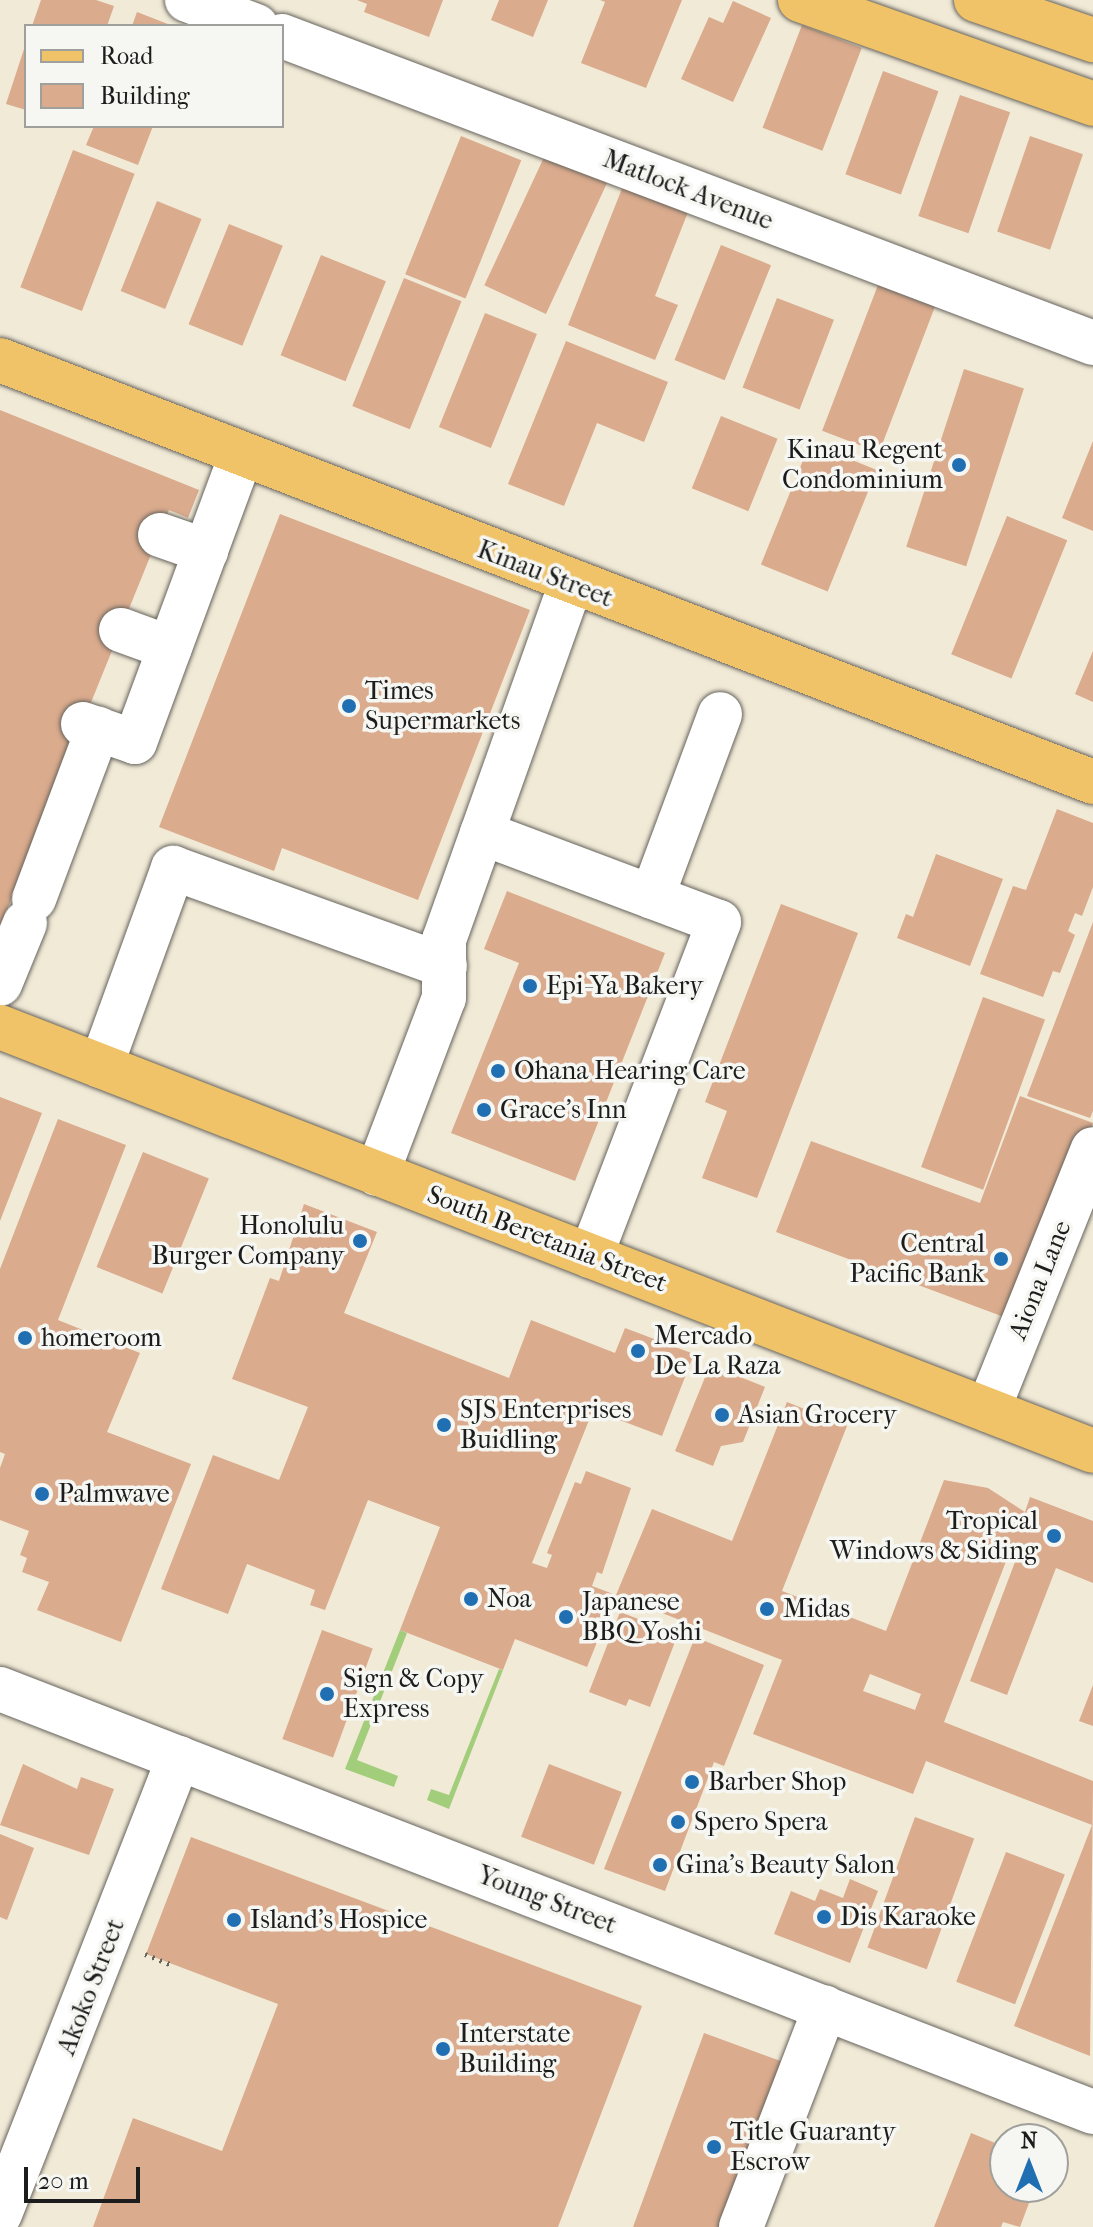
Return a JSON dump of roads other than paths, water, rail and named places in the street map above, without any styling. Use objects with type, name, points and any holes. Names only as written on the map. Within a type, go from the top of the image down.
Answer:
[{"type":"main road","points":[[800,0],[1093,104]]},
{"type":"main road","points":[[976,0],[1093,40]]},
{"type":"main road","name":"Kinau Street","points":[[0,360],[571,584],[1093,782]]},
{"type":"main road","name":"South Beretania Street","points":[[0,1027],[1093,1451]]},
{"type":"street","points":[[187,0],[251,24]]},
{"type":"street","name":"Matlock Avenue","points":[[284,37],[1093,343]]},
{"type":"street","points":[[0,984],[30,911],[62,798],[90,726],[135,742],[241,456]]},
{"type":"street","points":[[160,535],[206,551]]},
{"type":"street","points":[[377,1174],[444,998],[444,940],[571,584]]},
{"type":"street","points":[[121,630],[170,648]]},
{"type":"street","points":[[652,897],[720,714]]},
{"type":"street","points":[[482,833],[719,922],[591,1256]]},
{"type":"street","points":[[101,1066],[173,868],[445,966]]},
{"type":"street","name":"Aiona Lane","points":[[988,1410],[1093,1149]]},
{"type":"street","name":"Young Street","points":[[0,1689],[1093,2112]]},
{"type":"street","name":"Akoko Street","points":[[0,2214],[179,1758]]},
{"type":"street","points":[[741,2227],[825,2008]]},
{"type":"place","name":"Kinau Regent Condominium","points":[[959,465]]},
{"type":"place","name":"Times Supermarkets","points":[[349,706]]},
{"type":"place","name":"Epi-Ya Bakery","points":[[530,986]]},
{"type":"place","name":"Ohana Hearing Care","points":[[498,1071]]},
{"type":"place","name":"Grace’s Inn","points":[[484,1110]]},
{"type":"place","name":"Honolulu Burger Company","points":[[360,1241]]},
{"type":"place","name":"Central Pacific Bank","points":[[1001,1259]]},
{"type":"place","name":"homeroom","points":[[25,1338]]},
{"type":"place","name":"Mercado De La Raza","points":[[638,1351]]},
{"type":"place","name":"Asian Grocery","points":[[722,1415]]},
{"type":"place","name":"SJS Enterprises Buidling","points":[[444,1425]]},
{"type":"place","name":"Palmwave","points":[[42,1494]]},
{"type":"place","name":"Tropical Windows & Siding","points":[[1054,1536]]},
{"type":"place","name":"Noa","points":[[471,1599]]},
{"type":"place","name":"Midas","points":[[767,1609]]},
{"type":"place","name":"Japanese BBQ Yoshi","points":[[566,1617]]},
{"type":"place","name":"Sign & Copy Express","points":[[327,1694]]},
{"type":"place","name":"Barber Shop","points":[[692,1782]]},
{"type":"place","name":"Spero Spera","points":[[678,1822]]},
{"type":"place","name":"Gina's Beauty Salon","points":[[660,1865]]},
{"type":"place","name":"Dis Karaoke","points":[[824,1917]]},
{"type":"place","name":"Island's Hospice","points":[[234,1920]]},
{"type":"place","name":"Interstate Building","points":[[443,2049]]},
{"type":"place","name":"Title Guaranty Escrow","points":[[714,2147]]}]
